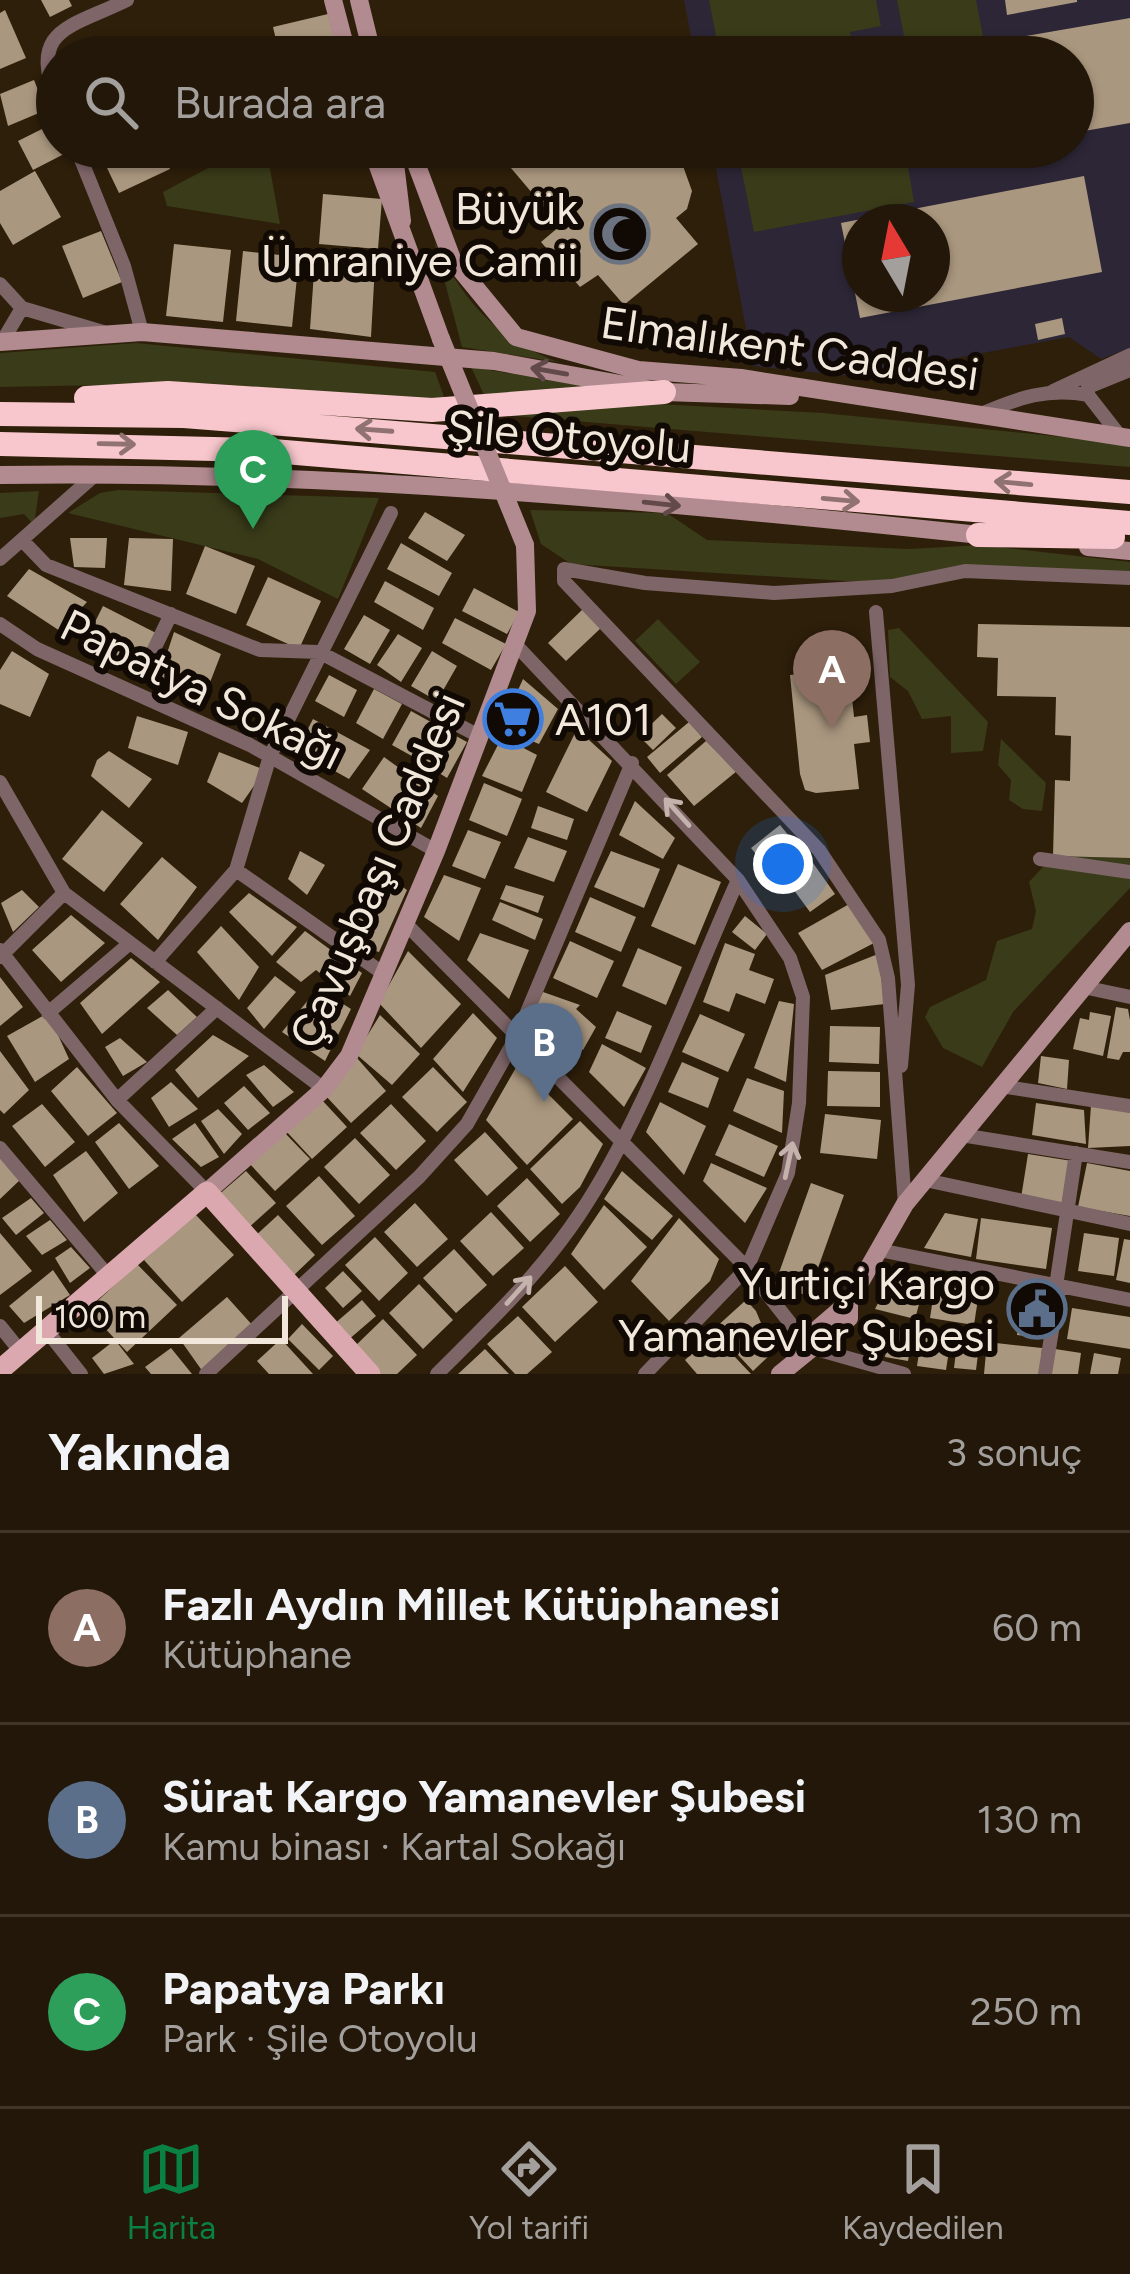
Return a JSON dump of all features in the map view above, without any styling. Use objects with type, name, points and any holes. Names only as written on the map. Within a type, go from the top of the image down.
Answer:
[{"type":"highway","points":[[0,404],[168,393],[432,410],[664,392]]},
{"type":"highway","name":"Şile Otoyolu","points":[[0,414],[184,416],[1130,492]]},
{"type":"highway","name":"Şile Otoyolu","points":[[0,444],[261,450],[1130,523]]},
{"type":"highway","points":[[978,535],[1130,537]]},
{"type":"main road","points":[[333,0],[342,36]]},
{"type":"main road","points":[[359,0],[368,36]]},
{"type":"main road","points":[[382,168],[392,186]]},
{"type":"main road","points":[[392,168],[392,186]]},
{"type":"main road","name":"Elmalıkent Caddesi","points":[[418,168],[452,259],[516,337],[638,370],[741,378],[1125,437]]},
{"type":"main road","name":"Çavuşbaşı Caddesi","points":[[0,1370],[324,1089],[349,1056],[436,851],[514,643],[528,595],[525,545],[441,339],[392,186]]},
{"type":"main road","points":[[1,342],[142,332],[494,361],[664,392],[836,395]]},
{"type":"main road","points":[[0,475],[96,474],[573,496],[1130,551]]},
{"type":"main road","points":[[780,1374],[809,1347],[814,1332],[849,1302],[905,1204],[1130,931]]},
{"type":"main road","points":[[207,1192],[370,1374]]},
{"type":"street","points":[[58,36],[127,0]]},
{"type":"street","points":[[84,168],[124,266],[142,332]]},
{"type":"street","points":[[0,284],[22,308],[103,332]]},
{"type":"street","points":[[1,342],[22,308]]},
{"type":"street","points":[[977,415],[1053,391],[1130,356]]},
{"type":"street","points":[[1125,437],[1088,395],[1088,388],[1130,370]]},
{"type":"street","points":[[1053,391],[1088,395]]},
{"type":"street","points":[[0,559],[96,474]]},
{"type":"street","points":[[155,962],[236,870],[270,756],[391,513]]},
{"type":"street","points":[[22,540],[46,565],[260,650],[319,652],[479,736]]},
{"type":"street","points":[[905,1204],[888,978],[867,919],[819,850],[564,580],[564,569],[645,583],[774,593],[892,586],[965,571],[1130,578]]},
{"type":"street","points":[[876,612],[908,985],[898,1100]]},
{"type":"street","name":"Papatya Sokağı","points":[[144,670],[171,614]]},
{"type":"street","name":"Papatya Sokağı","points":[[0,624],[37,649],[270,756],[436,851]]},
{"type":"street","points":[[514,643],[738,880],[790,958],[803,998],[799,1103],[788,1173],[747,1268],[645,1374]]},
{"type":"street","points":[[206,1374],[419,1177],[467,1124],[518,1036],[632,763]]},
{"type":"street","points":[[0,782],[64,893],[324,1089]]},
{"type":"street","points":[[1040,859],[1130,872]]},
{"type":"street","points":[[236,870],[384,974]]},
{"type":"street","points":[[437,1374],[537,1270],[580,1214],[620,1140],[738,880]]},
{"type":"street","points":[[64,893],[1,954],[117,1100],[207,1192]]},
{"type":"street","points":[[405,923],[747,1268],[809,1347],[904,1374]]},
{"type":"street","points":[[48,1012],[130,943]]},
{"type":"street","points":[[1083,987],[1130,998]]},
{"type":"street","points":[[117,1100],[217,1008]]},
{"type":"street","points":[[1000,1086],[1130,1106]]},
{"type":"street","points":[[961,1136],[1130,1162]]},
{"type":"street","points":[[0,1148],[110,1278]]},
{"type":"street","points":[[1046,1374],[1076,1154]]},
{"type":"street","points":[[925,1180],[1130,1224]]},
{"type":"street","points":[[879,1250],[1130,1300]]},
{"type":"street","points":[[0,1326],[21,1352]]},
{"type":"street","points":[[46,1331],[81,1374]]},
{"type":"street","points":[[845,1357],[850,1374]]},
{"type":"shaded area","points":[[684,0],[1130,0],[1130,348],[1101,359],[1069,337],[929,363],[908,382],[753,366],[716,168],[1094,168],[1094,36],[691,36]]},
{"type":"green space","points":[[709,0],[876,0],[881,26],[850,32],[851,36],[716,36]]},
{"type":"green space","points":[[897,0],[976,0],[983,36],[904,36]]},
{"type":"green space","points":[[208,168],[270,168],[280,224],[167,206],[163,192]]},
{"type":"green space","points":[[741,168],[908,168],[914,202],[842,204],[842,216],[754,232]]},
{"type":"green space","points":[[434,241],[457,282],[484,315],[517,341],[558,362],[462,347]]},
{"type":"green space","points":[[136,343],[435,372],[446,402],[204,383],[0,387],[0,353]]},
{"type":"green space","points":[[471,367],[592,387],[486,399]]},
{"type":"green space","points":[[602,401],[823,413],[1103,441],[1130,447],[1130,467],[501,415]]},
{"type":"green space","points":[[39,491],[34,525],[24,514],[0,518],[0,493]]},
{"type":"green space","points":[[100,493],[379,498],[338,599],[258,559],[68,513]]},
{"type":"green space","points":[[530,510],[667,513],[707,540],[909,549],[982,545],[1130,562],[1130,582],[951,568],[879,583],[571,564],[541,544]]},
{"type":"green space","points":[[658,619],[700,662],[676,684],[635,641]]},
{"type":"green space","points":[[899,628],[988,722],[983,751],[951,753],[951,716],[922,719],[908,691],[890,677],[888,630]]},
{"type":"green space","points":[[1001,739],[1046,783],[1042,811],[1023,809],[1009,800],[1011,780],[998,765]]},
{"type":"green space","points":[[1053,856],[1130,858],[1130,888],[1013,1012],[982,1067],[943,1048],[925,1017],[930,1007],[986,980],[997,941],[1032,929],[1036,911],[1029,882]]},
{"type":"building","points":[[41,0],[69,0],[72,6],[50,17]]},
{"type":"building","points":[[1005,0],[1077,0],[1077,2],[1007,15]]},
{"type":"building","points":[[5,10],[26,58],[0,69],[0,13]]},
{"type":"building","points":[[328,14],[334,36],[275,36],[273,27]]},
{"type":"building","points":[[1130,18],[1130,123],[1094,129],[1094,36],[1026,36]]},
{"type":"building","points":[[34,80],[36,114],[8,126],[0,94]]},
{"type":"building","points":[[36,132],[37,168],[33,170],[18,141]]},
{"type":"building","points":[[107,168],[170,169],[119,193]]},
{"type":"building","name":"Büyük Ümraniye Camii","points":[[511,168],[684,168],[692,191],[687,209],[676,218],[698,244],[624,305],[598,275],[580,287],[541,242],[560,226]]},
{"type":"building","points":[[35,171],[61,217],[13,245],[0,223],[0,191]]},
{"type":"building","points":[[1084,176],[1102,272],[950,301],[950,204],[939,204]]},
{"type":"building","points":[[323,194],[382,199],[378,249],[319,244]]},
{"type":"building","points":[[101,231],[122,282],[83,298],[62,246]]},
{"type":"building","points":[[174,244],[231,250],[223,322],[166,316]]},
{"type":"building","points":[[243,251],[299,257],[292,327],[236,321]]},
{"type":"building","points":[[315,258],[375,265],[371,337],[310,329]]},
{"type":"building","points":[[859,312],[892,312],[860,318]]},
{"type":"building","points":[[1062,318],[1065,334],[1038,340],[1035,324]]},
{"type":"building","points":[[425,512],[465,535],[447,561],[408,538]]},
{"type":"building","points":[[70,538],[107,538],[105,568],[74,567]]},
{"type":"building","points":[[129,538],[173,539],[171,591],[124,585]]},
{"type":"building","points":[[401,543],[452,573],[439,596],[387,569]]},
{"type":"building","points":[[205,546],[255,566],[236,614],[186,594]]},
{"type":"building","points":[[29,569],[87,602],[60,631],[7,596]]},
{"type":"building","points":[[268,577],[321,601],[299,649],[246,625]]},
{"type":"building","points":[[385,581],[434,608],[423,630],[374,602]]},
{"type":"building","points":[[474,588],[519,612],[507,634],[462,611]]},
{"type":"building","points":[[103,606],[156,633],[135,675],[82,648]]},
{"type":"building","points":[[584,608],[602,627],[566,661],[548,643]]},
{"type":"building","points":[[364,615],[390,630],[370,664],[344,649]]},
{"type":"building","points":[[455,618],[506,644],[491,670],[442,643]]},
{"type":"building","points":[[978,624],[1130,627],[1130,858],[1053,856],[1055,780],[1070,781],[1071,736],[1055,735],[1056,697],[997,696],[998,658],[977,657]]},
{"type":"building","points":[[174,632],[221,654],[202,703],[156,687]]},
{"type":"building","points":[[398,634],[422,648],[401,682],[377,665]]},
{"type":"building","points":[[12,651],[49,674],[30,717],[0,704],[0,670]]},
{"type":"building","points":[[432,651],[457,666],[437,701],[411,686]]},
{"type":"building","points":[[849,669],[854,717],[867,715],[870,742],[854,744],[859,789],[805,790],[790,675]]},
{"type":"building","points":[[329,675],[357,690],[344,717],[315,701]]},
{"type":"building","points":[[523,679],[558,709],[539,744],[501,728]]},
{"type":"building","points":[[374,689],[402,704],[383,739],[356,723]]},
{"type":"building","points":[[411,711],[438,726],[419,760],[392,745]]},
{"type":"building","points":[[662,714],[676,728],[653,750],[639,736]]},
{"type":"building","points":[[137,716],[188,732],[178,765],[128,748]]},
{"type":"building","points":[[313,719],[370,750],[349,779],[297,750]]},
{"type":"building","points":[[689,722],[702,737],[660,773],[647,757]]},
{"type":"building","points":[[443,729],[467,742],[447,778],[422,762]]},
{"type":"building","points":[[577,729],[612,761],[587,812],[546,792]]},
{"type":"building","points":[[502,737],[537,755],[522,792],[482,776]]},
{"type":"building","points":[[706,741],[737,771],[694,806],[667,775]]},
{"type":"building","points":[[109,751],[152,779],[129,808],[91,776],[97,760]]},
{"type":"building","points":[[219,752],[265,770],[242,803],[207,782]]},
{"type":"building","points":[[384,757],[438,796],[421,828],[362,789]]},
{"type":"building","points":[[484,783],[522,799],[507,836],[469,820]]},
{"type":"building","points":[[635,801],[675,838],[663,859],[619,835]]},
{"type":"building","points":[[538,806],[574,819],[567,840],[531,828]]},
{"type":"building","points":[[102,810],[143,843],[104,892],[62,859]]},
{"type":"building","points":[[780,825],[804,854],[775,878],[751,848]]},
{"type":"building","points":[[468,830],[501,842],[485,879],[452,866]]},
{"type":"building","points":[[528,837],[567,851],[554,882],[514,868]]},
{"type":"building","points":[[300,851],[325,865],[307,895],[288,879]]},
{"type":"building","points":[[611,851],[660,869],[644,908],[594,887]]},
{"type":"building","points":[[162,857],[197,887],[158,940],[120,904]]},
{"type":"building","points":[[813,863],[835,894],[810,912],[788,882]]},
{"type":"building","points":[[678,864],[721,882],[695,945],[651,926]]},
{"type":"building","points":[[375,868],[407,890],[379,952],[334,939]]},
{"type":"building","points":[[444,875],[481,888],[459,941],[424,917]]},
{"type":"building","points":[[506,885],[544,896],[538,913],[500,899]]},
{"type":"building","points":[[22,890],[39,907],[13,932],[1,903]]},
{"type":"building","points":[[249,893],[297,927],[272,956],[229,912]]},
{"type":"building","points":[[590,897],[636,917],[621,952],[575,932]]},
{"type":"building","points":[[500,902],[543,919],[535,940],[492,920]]},
{"type":"building","points":[[851,903],[874,943],[822,970],[798,933]]},
{"type":"building","points":[[71,915],[105,943],[61,982],[32,950]]},
{"type":"building","points":[[745,916],[767,934],[755,950],[732,932]]},
{"type":"building","points":[[221,926],[259,967],[239,1000],[197,952]]},
{"type":"building","points":[[305,931],[362,973],[350,996],[316,970],[301,982],[276,962]]},
{"type":"building","points":[[480,933],[529,950],[509,999],[467,960]]},
{"type":"building","points":[[570,941],[614,961],[597,998],[553,978]]},
{"type":"building","points":[[725,943],[755,954],[749,970],[774,979],[765,1004],[736,993],[729,1012],[703,1002]]},
{"type":"building","points":[[638,948],[682,967],[666,1005],[622,986]]},
{"type":"building","points":[[408,951],[461,1004],[421,1048],[379,1003]]},
{"type":"building","points":[[878,954],[885,1004],[831,1010],[825,975]]},
{"type":"building","points":[[131,958],[160,982],[102,1034],[80,1003]]},
{"type":"building","points":[[275,976],[296,992],[264,1029],[247,1008]]},
{"type":"building","points":[[0,977],[23,1007],[0,1026]]},
{"type":"building","points":[[318,988],[351,1009],[325,1061],[282,1032]]},
{"type":"building","points":[[168,990],[197,1017],[177,1035],[147,1008]]},
{"type":"building","points":[[543,992],[580,1005],[576,1009],[596,1027],[583,1050],[559,1029],[549,1040],[528,1023]]},
{"type":"building","points":[[779,1001],[794,1004],[786,1082],[754,1068]]},
{"type":"building","points":[[1116,1007],[1128,1009],[1130,1020],[1130,1052],[1123,1052],[1119,1060],[1107,1058]]},
{"type":"building","points":[[617,1011],[652,1026],[641,1053],[605,1038]]},
{"type":"building","points":[[1090,1012],[1111,1016],[1103,1056],[1073,1049],[1080,1018],[1089,1020]]},
{"type":"building","points":[[48,1013],[69,1059],[35,1082],[7,1036]]},
{"type":"building","points":[[473,1013],[497,1038],[463,1092],[433,1059]]},
{"type":"building","points":[[700,1014],[745,1034],[728,1072],[682,1052]]},
{"type":"building","points":[[380,1015],[420,1054],[392,1085],[356,1054]]},
{"type":"building","points":[[830,1026],[880,1027],[879,1064],[829,1062]]},
{"type":"building","points":[[213,1035],[249,1056],[198,1098],[175,1070]]},
{"type":"building","points":[[120,1038],[147,1062],[123,1076],[105,1047]]},
{"type":"building","points":[[602,1044],[646,1068],[624,1107],[589,1072]]},
{"type":"building","points":[[0,1051],[29,1090],[4,1114],[0,1110]]},
{"type":"building","points":[[1041,1056],[1069,1060],[1067,1089],[1038,1083]]},
{"type":"building","points":[[357,1058],[386,1091],[351,1123],[325,1095]]},
{"type":"building","points":[[682,1062],[719,1078],[708,1108],[668,1092]]},
{"type":"building","points":[[518,1064],[573,1119],[527,1165],[486,1120]]},
{"type":"building","points":[[264,1065],[294,1092],[273,1107],[246,1075]]},
{"type":"building","points":[[77,1067],[117,1113],[88,1136],[51,1091]]},
{"type":"building","points":[[433,1067],[467,1102],[437,1132],[402,1097]]},
{"type":"building","points":[[828,1071],[880,1072],[880,1107],[827,1106]]},
{"type":"building","points":[[747,1078],[784,1091],[782,1133],[733,1111]]},
{"type":"building","points":[[171,1082],[198,1109],[169,1127],[151,1098]]},
{"type":"building","points":[[244,1086],[270,1113],[248,1130],[224,1103]]},
{"type":"building","points":[[321,1099],[347,1127],[312,1159],[286,1131]]},
{"type":"building","points":[[660,1102],[706,1126],[684,1175],[646,1132]]},
{"type":"building","points":[[1036,1103],[1084,1110],[1086,1144],[1032,1135]]},
{"type":"building","points":[[42,1104],[75,1142],[45,1167],[12,1126]]},
{"type":"building","points":[[391,1104],[426,1141],[396,1170],[360,1133]]},
{"type":"building","points":[[1091,1105],[1130,1109],[1130,1146],[1088,1148]]},
{"type":"building","points":[[218,1109],[242,1134],[224,1154],[201,1121]]},
{"type":"building","points":[[825,1114],[881,1120],[877,1159],[820,1153]]},
{"type":"building","points":[[580,1121],[603,1144],[580,1187],[562,1204],[530,1169]]},
{"type":"building","points":[[119,1123],[159,1166],[129,1189],[95,1142]]},
{"type":"building","points":[[195,1123],[219,1157],[201,1167],[172,1139]]},
{"type":"building","points":[[729,1124],[778,1146],[764,1177],[715,1155]]},
{"type":"building","points":[[283,1131],[310,1159],[275,1191],[249,1163]]},
{"type":"building","points":[[485,1132],[518,1168],[487,1196],[454,1160]]},
{"type":"building","points":[[355,1138],[390,1175],[359,1204],[324,1167]]},
{"type":"building","points":[[86,1151],[118,1193],[84,1222],[53,1175]]},
{"type":"building","points":[[1028,1154],[1072,1161],[1065,1204],[1021,1198]]},
{"type":"building","points":[[0,1156],[20,1180],[0,1199]]},
{"type":"building","points":[[711,1163],[767,1188],[745,1223],[703,1181]]},
{"type":"building","points":[[1087,1163],[1130,1171],[1130,1216],[1078,1207]]},
{"type":"building","points":[[246,1171],[276,1203],[246,1230],[216,1197]]},
{"type":"building","points":[[622,1171],[673,1216],[652,1240],[604,1199]]},
{"type":"building","points":[[319,1176],[355,1216],[322,1245],[286,1206]]},
{"type":"building","points":[[527,1178],[560,1214],[530,1242],[497,1206]]},
{"type":"building","points":[[811,1183],[844,1195],[808,1296],[775,1284]]},
{"type":"building","points":[[31,1198],[44,1213],[16,1235],[2,1218]]},
{"type":"building","points":[[415,1203],[448,1239],[417,1267],[384,1232]]},
{"type":"building","points":[[604,1205],[647,1247],[604,1290],[571,1254]]},
{"type":"building","points":[[491,1212],[524,1248],[493,1276],[460,1241]]},
{"type":"building","points":[[945,1213],[978,1219],[971,1257],[924,1248]]},
{"type":"building","points":[[195,1214],[234,1255],[182,1302],[144,1260]]},
{"type":"building","points":[[278,1215],[315,1255],[292,1277],[254,1237]]},
{"type":"building","points":[[679,1218],[719,1259],[710,1281],[669,1321],[631,1281]]},
{"type":"building","points":[[981,1218],[1052,1228],[1046,1269],[976,1259]]},
{"type":"building","points":[[50,1220],[67,1240],[42,1255],[26,1236]]},
{"type":"building","points":[[0,1233],[32,1271],[0,1295]]},
{"type":"building","points":[[1084,1233],[1119,1238],[1114,1276],[1078,1271]]},
{"type":"building","points":[[375,1237],[408,1273],[379,1301],[345,1265]]},
{"type":"building","points":[[1124,1239],[1130,1240],[1130,1283],[1116,1280]]},
{"type":"building","points":[[71,1247],[90,1268],[70,1283],[55,1258]]},
{"type":"building","points":[[454,1249],[487,1285],[456,1313],[423,1278]]},
{"type":"building","points":[[137,1264],[177,1305],[127,1352],[88,1310]]},
{"type":"building","points":[[565,1266],[598,1302],[555,1342],[522,1307]]},
{"type":"building","points":[[53,1270],[70,1295],[24,1323],[9,1306]]},
{"type":"building","points":[[343,1271],[362,1291],[343,1308],[325,1288]]},
{"type":"building","points":[[891,1278],[924,1286],[915,1319],[875,1309]]},
{"type":"building","points":[[419,1284],[453,1320],[423,1349],[389,1313]]},
{"type":"building","points":[[935,1285],[979,1292],[974,1325],[930,1318]]},
{"type":"building","points":[[227,1297],[254,1327],[203,1372],[179,1338]]},
{"type":"building","points":[[362,1300],[376,1316],[347,1341],[333,1325]]},
{"type":"building","points":[[746,1300],[756,1311],[773,1352],[753,1371],[714,1329]]},
{"type":"building","points":[[1021,1301],[1048,1304],[1043,1338],[1017,1335]]},
{"type":"building","points":[[1072,1308],[1130,1317],[1130,1349],[1067,1339]]},
{"type":"building","points":[[518,1316],[552,1352],[527,1374],[515,1374],[487,1344]]},
{"type":"building","points":[[383,1319],[417,1355],[397,1374],[378,1374],[353,1348]]},
{"type":"building","points":[[302,1324],[333,1356],[319,1370],[288,1339]]},
{"type":"building","points":[[890,1328],[913,1332],[908,1361],[885,1357]]},
{"type":"building","points":[[714,1333],[751,1374],[697,1374],[685,1360]]},
{"type":"building","points":[[922,1333],[951,1338],[946,1370],[917,1366]]},
{"type":"building","points":[[958,1336],[980,1338],[976,1370],[954,1368]]},
{"type":"building","points":[[281,1339],[313,1374],[269,1374],[257,1361]]},
{"type":"building","points":[[115,1340],[134,1364],[104,1374],[92,1358]]},
{"type":"building","points":[[987,1342],[1042,1348],[1040,1374],[984,1374]]},
{"type":"building","points":[[171,1348],[192,1374],[151,1374],[145,1367]]},
{"type":"building","points":[[485,1349],[509,1374],[458,1374]]},
{"type":"building","points":[[1055,1349],[1081,1353],[1078,1374],[1051,1374]]},
{"type":"building","points":[[1094,1353],[1121,1358],[1118,1374],[1090,1374]]},
{"type":"place","name":"Büyük Ümraniye Camii","points":[[620,234]]},
{"type":"place","name":"Papatya Parkı","points":[[253,529]]},
{"type":"place","name":"A101","points":[[513,719]]},
{"type":"place","name":"Fazlı Aydın Millet Kütüphanesi","points":[[832,729]]},
{"type":"place","name":"Sürat Kargo Yamanevler Şubesi","points":[[544,1102]]},
{"type":"place","name":"Yurtiçi Kargo Yamanevler Şubesi","points":[[1037,1309]]}]
